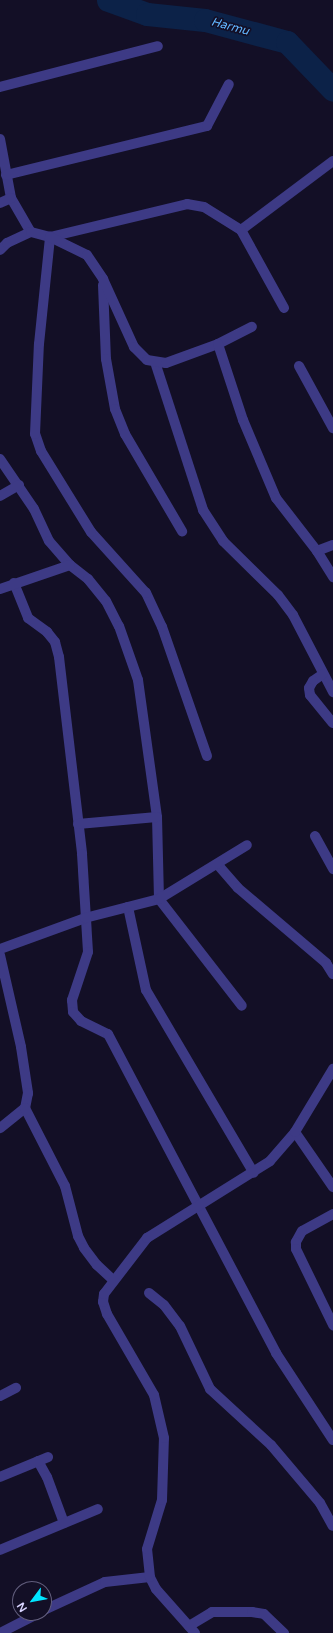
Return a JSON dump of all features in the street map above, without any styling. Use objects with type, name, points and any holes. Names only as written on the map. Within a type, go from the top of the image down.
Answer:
[{"type":"street","points":[[0,87],[158,46]]},
{"type":"street","points":[[6,175],[207,126],[230,84]]},
{"type":"street","points":[[0,140],[11,198],[31,232]]},
{"type":"street","points":[[241,230],[333,161]]},
{"type":"street","points":[[0,203],[11,198]]},
{"type":"street","points":[[50,236],[187,204],[204,208],[241,230],[284,308]]},
{"type":"street","points":[[0,250],[6,243],[31,232],[50,236],[87,255],[103,279],[134,347],[147,360],[166,364],[218,344],[252,327]]},
{"type":"street","points":[[50,236],[39,344],[35,434],[42,451],[91,532],[146,593],[162,627],[207,756]]},
{"type":"street","points":[[103,279],[106,359],[115,409],[125,434],[182,531]]},
{"type":"street","points":[[218,344],[266,478],[276,498],[317,551],[333,577]]},
{"type":"street","points":[[155,362],[203,510],[223,541],[278,595],[293,615],[333,692]]},
{"type":"street","points":[[299,366],[333,428]]},
{"type":"street","points":[[0,459],[34,509],[49,542],[70,565],[88,579],[106,601],[119,626],[138,680],[157,817],[159,899],[242,1006]]},
{"type":"street","points":[[0,496],[19,485]]},
{"type":"street","points":[[317,551],[333,545]]},
{"type":"street","points":[[0,588],[70,565]]},
{"type":"street","points":[[14,583],[28,618],[47,632],[55,642],[78,824],[88,952],[72,1000],[73,1012],[81,1021],[108,1034],[276,1353],[333,1440]]},
{"type":"street","points":[[323,674],[314,681],[309,688],[310,695],[333,723]]},
{"type":"street","points":[[78,824],[157,817]]},
{"type":"street","points":[[315,836],[333,869]]},
{"type":"street","points":[[0,949],[85,918],[159,899],[218,865],[247,845]]},
{"type":"street","points":[[218,865],[238,888],[326,963],[333,974]]},
{"type":"street","points":[[128,907],[146,990],[254,1173]]},
{"type":"street","points":[[0,955],[21,1047],[28,1093],[25,1108],[65,1186],[78,1236],[84,1248],[114,1281]]},
{"type":"street","points":[[284,1633],[264,1614],[252,1612],[212,1612],[192,1630],[156,1589],[150,1577],[147,1549],[162,1500],[164,1438],[154,1395],[103,1302],[104,1294],[147,1238],[254,1173],[270,1161],[295,1132],[333,1070]]},
{"type":"street","points":[[0,1128],[25,1108]]},
{"type":"street","points":[[295,1132],[333,1187]]},
{"type":"street","points":[[333,1214],[302,1231],[296,1242],[296,1249],[333,1325]]},
{"type":"street","points":[[149,1293],[164,1305],[180,1326],[210,1389],[271,1444],[320,1503],[333,1526]]},
{"type":"street","points":[[0,1396],[16,1388]]},
{"type":"street","points":[[0,1476],[48,1457]]},
{"type":"street","points":[[38,1461],[47,1477],[64,1523]]},
{"type":"street","points":[[0,1550],[98,1509]]},
{"type":"street","points":[[52,1606],[105,1582],[150,1577]]},
{"type":"street","points":[[0,1633],[23,1621]]},
{"type":"waterway","name":"Harmu","points":[[108,0],[147,14],[205,20],[287,42],[333,90]]}]
